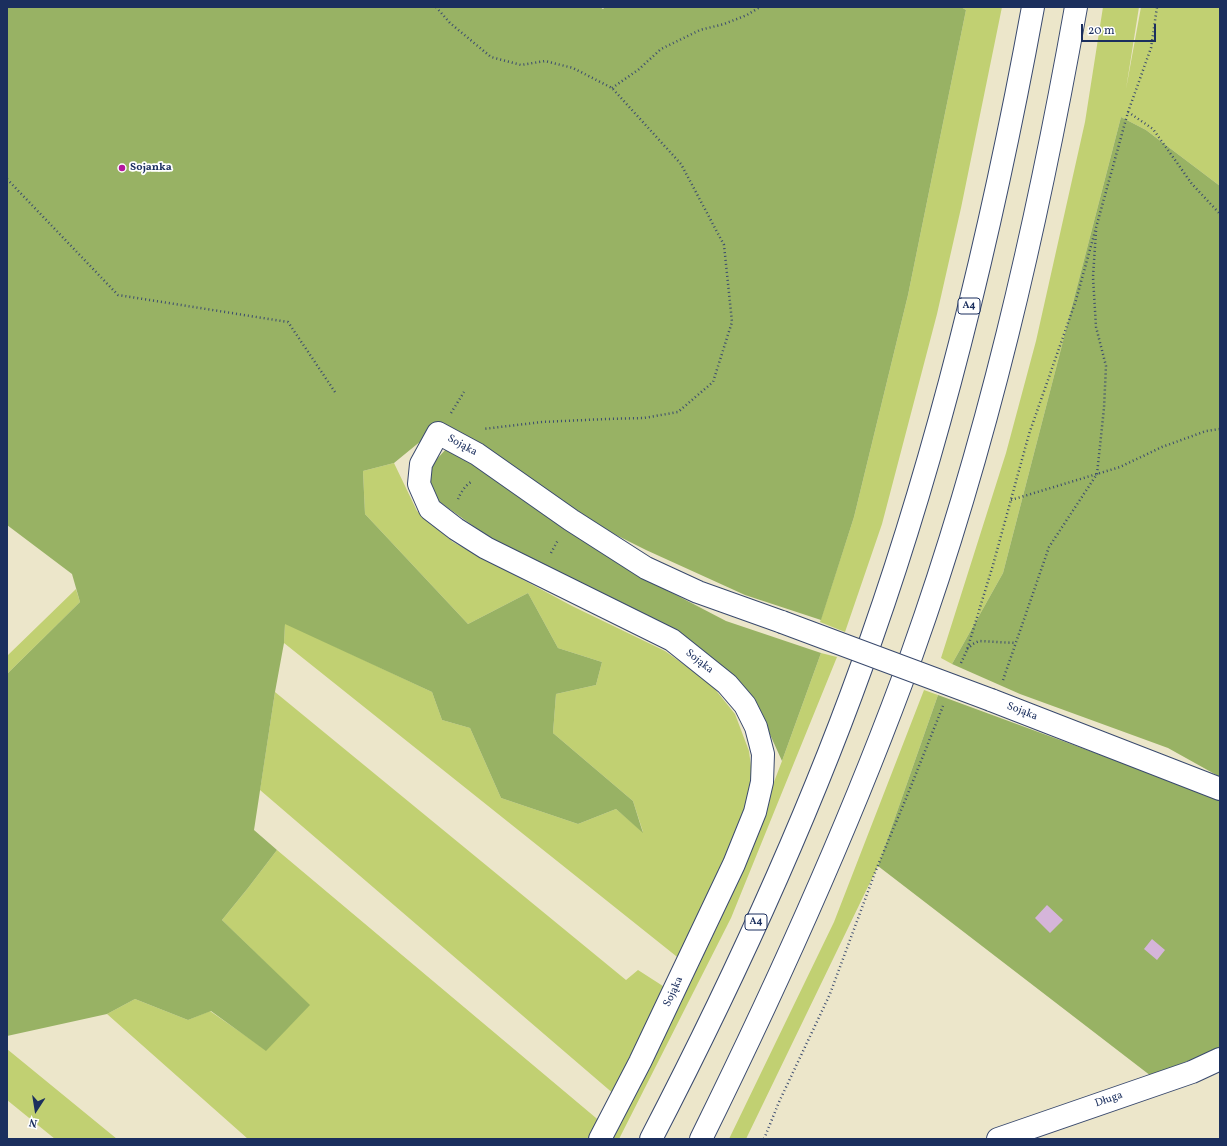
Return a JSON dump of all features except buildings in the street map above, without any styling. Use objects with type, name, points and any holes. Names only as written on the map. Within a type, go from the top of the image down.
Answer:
[{"type":"main road","name":"A4","points":[[651,1139],[710,1022],[780,870],[827,755],[872,638],[920,492],[940,423],[977,275],[1015,105],[1033,7]]},
{"type":"main road","points":[[701,1139],[778,978],[822,879],[892,708],[930,599],[978,443],[1019,287],[1042,186],[1076,7]]},
{"type":"main road","name":"Sojąka","points":[[600,1139],[640,1062],[734,864],[755,812],[762,782],[763,754],[756,727],[745,704],[727,684],[672,640],[486,548],[456,529],[430,509],[419,484],[421,464],[438,434],[477,454],[572,520],[646,568],[698,592],[782,622],[996,691],[1220,788]]},
{"type":"main road","name":"Długa","points":[[998,1139],[1192,1072],[1220,1059]]},
{"type":"path","points":[[436,7],[450,23],[491,57],[521,65],[545,61],[573,68],[612,88],[681,164],[724,245],[732,322],[713,382],[678,412],[644,418],[549,422],[478,429]]},
{"type":"path","points":[[612,88],[638,70],[661,49],[700,30],[724,24],[747,15],[760,7]]},
{"type":"path","points":[[961,664],[993,565],[1029,434],[1076,300],[1128,112],[1151,48],[1157,7]]},
{"type":"path","points":[[1128,112],[1153,129],[1192,184],[1220,214]]},
{"type":"path","points":[[7,179],[118,295],[288,322],[335,392]]},
{"type":"path","points":[[996,691],[1016,643],[1049,547],[1097,474],[1104,408],[1106,366],[1096,327],[1093,277],[1097,225]]},
{"type":"path","points":[[1011,500],[1120,467],[1169,444],[1206,431],[1220,429]]},
{"type":"path","points":[[456,529],[453,510],[460,493],[469,483],[499,470]]},
{"type":"path","points":[[541,575],[554,546],[572,520]]},
{"type":"path","points":[[966,650],[979,641],[1016,643]]},
{"type":"path","points":[[764,1139],[779,1102],[830,994],[876,870],[944,704]]},
{"type":"green space","points":[[7,7],[600,7],[603,9],[605,7],[961,7],[966,10],[908,295],[854,517],[821,620],[745,595],[606,530],[438,427],[394,463],[363,471],[365,514],[468,624],[528,593],[558,648],[602,662],[596,685],[556,694],[553,733],[633,801],[643,833],[616,809],[578,824],[501,798],[470,728],[442,720],[432,692],[285,624],[284,643],[254,830],[277,850],[222,920],[310,1005],[266,1051],[211,1011],[188,1020],[135,999],[107,1014],[7,1036],[7,674],[80,602],[72,574],[7,525]]},
{"type":"green space","points":[[961,7],[1002,7],[961,208],[937,314],[882,524],[845,632],[820,622],[854,517],[908,295],[966,10]]},
{"type":"green space","points":[[1103,7],[1139,7],[1126,89],[1141,7],[1220,7],[1220,186],[1146,130],[1121,117],[1003,573],[952,664],[941,658],[1006,453],[1036,341],[1085,122]]},
{"type":"green space","points":[[1121,117],[1146,130],[1220,186],[1220,777],[1168,748],[1020,694],[952,664],[1003,573]]},
{"type":"green space","points":[[448,447],[655,584],[726,621],[821,653],[782,761],[763,719],[733,679],[490,538],[437,500],[428,480],[434,462]]},
{"type":"green space","points":[[394,463],[417,511],[453,542],[572,606],[665,651],[710,683],[735,714],[749,751],[753,782],[747,817],[681,960],[284,643],[285,623],[432,692],[442,720],[470,728],[501,798],[578,824],[616,809],[643,832],[633,801],[553,733],[556,694],[596,685],[602,662],[558,648],[528,593],[468,624],[365,514],[363,471]]},
{"type":"green space","points":[[76,589],[80,602],[7,674],[7,656]]},
{"type":"green space","points":[[821,653],[837,657],[731,918],[619,1139],[610,1139],[678,1009],[725,910],[782,761]]},
{"type":"green space","points":[[924,690],[938,695],[878,866],[746,1139],[729,1139],[834,922]]},
{"type":"green space","points":[[275,692],[626,980],[638,970],[666,988],[615,1095],[260,790]]},
{"type":"green space","points":[[938,695],[1220,799],[1220,1048],[1151,1076],[878,866]]},
{"type":"green space","points":[[277,850],[602,1123],[594,1139],[248,1139],[107,1014],[135,999],[188,1020],[210,1011],[266,1050],[309,1005],[222,920]]},
{"type":"green space","points":[[7,1049],[117,1139],[55,1139],[7,1100]]},
{"type":"place","name":"Sojanka","points":[[122,168]]}]
